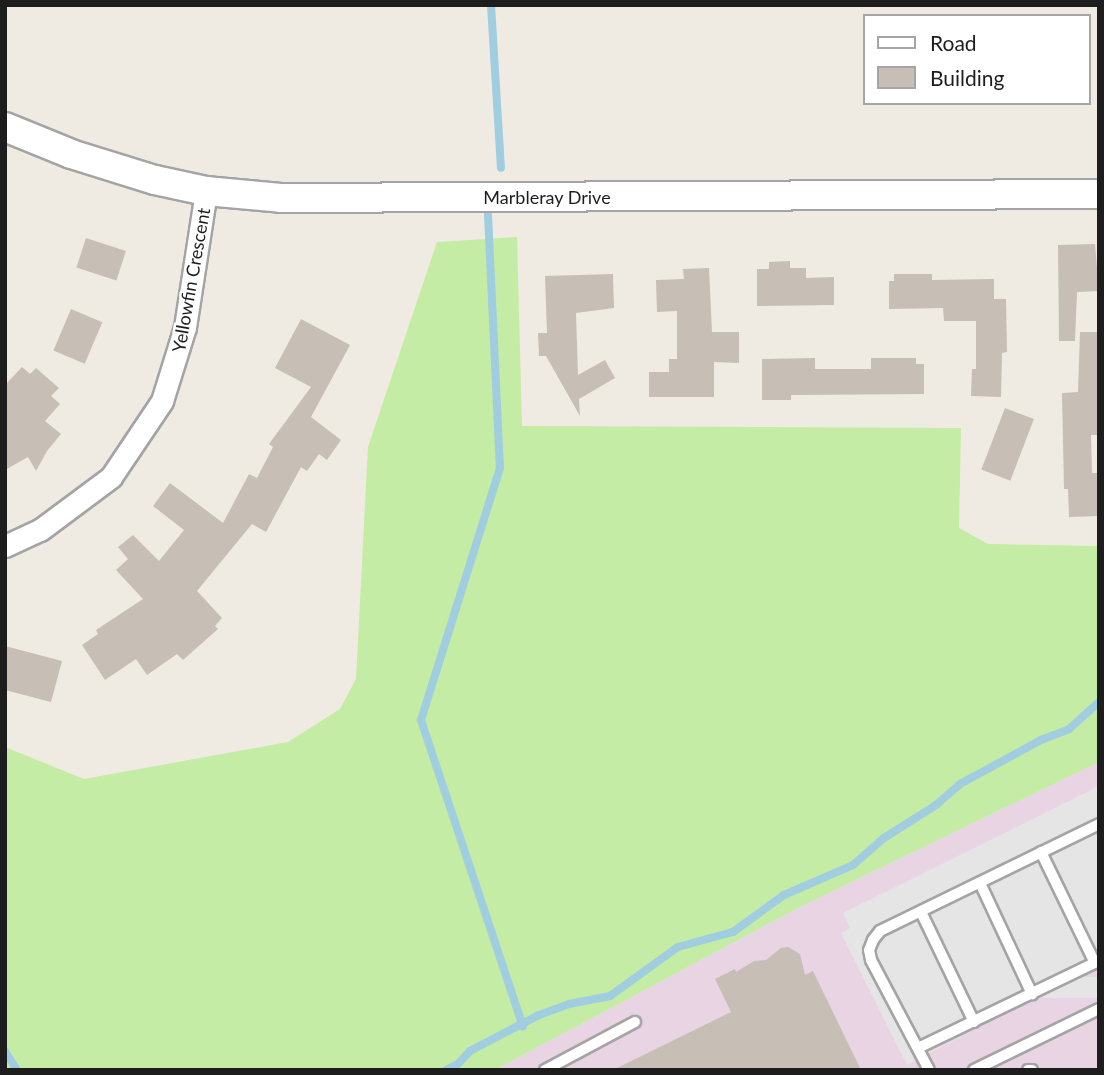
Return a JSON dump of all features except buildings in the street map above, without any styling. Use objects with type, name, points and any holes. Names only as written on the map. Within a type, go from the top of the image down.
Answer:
[{"type":"street","name":"Marbleray Drive","points":[[5,127],[116,170],[206,191],[281,198],[1099,194]]},
{"type":"street","name":"Yellowfin Crescent","points":[[5,546],[40,530],[111,477],[162,401],[185,327],[206,191]]},
{"type":"lane","points":[[929,1070],[873,967],[869,950],[880,931],[1099,824]]},
{"type":"lane","points":[[918,1048],[1097,962],[1041,852]]},
{"type":"lane","points":[[980,883],[1032,994]]},
{"type":"lane","points":[[921,912],[974,1022]]},
{"type":"lane","points":[[974,1070],[1099,1009]]},
{"type":"lane","points":[[545,1070],[635,1022]]},
{"type":"shaded area","points":[[1099,762],[1099,1070],[495,1070],[800,907]]},
{"type":"shaded area","points":[[1099,786],[1099,969],[1013,1009],[907,1065],[841,933],[850,928],[843,913]]},
{"type":"shaded area","points":[[941,977],[1099,977],[1099,998],[941,998]]},
{"type":"green space","points":[[517,237],[522,426],[961,428],[959,528],[988,544],[1099,546],[1099,762],[800,907],[495,1070],[5,1070],[5,747],[84,779],[288,742],[340,709],[356,679],[368,447],[437,242]]},
{"type":"waterway","points":[[491,5],[501,168]]},
{"type":"waterway","points":[[488,215],[500,468],[421,720],[523,1026]]},
{"type":"waterway","points":[[446,1070],[458,1064],[470,1051],[539,1015],[569,1004],[610,996],[678,947],[733,932],[784,895],[853,865],[884,838],[936,805],[960,784],[1041,740],[1069,729],[1099,702]]},
{"type":"waterway","points":[[5,1051],[17,1070]]}]
